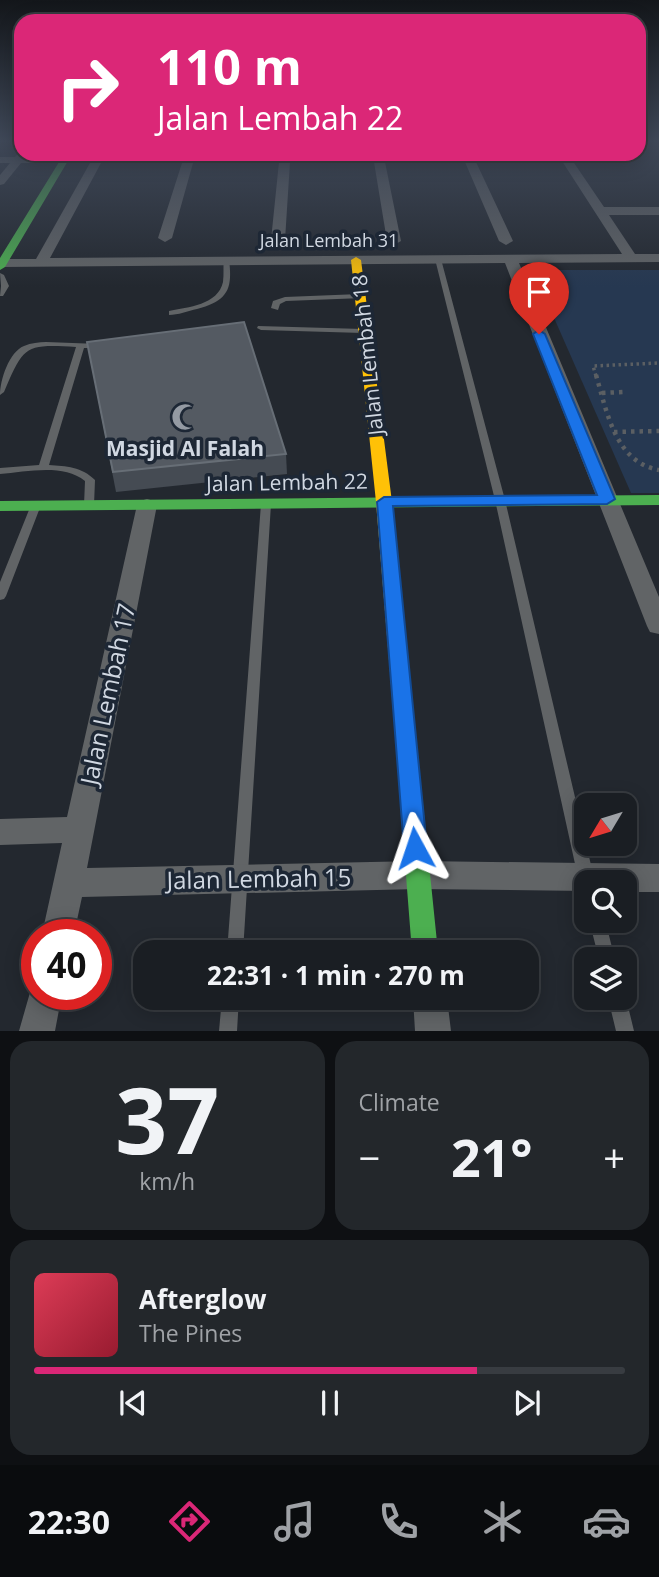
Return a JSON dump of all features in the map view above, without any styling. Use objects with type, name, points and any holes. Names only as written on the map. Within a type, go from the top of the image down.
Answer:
[{"type":"street","points":[[1,267],[41,190]]},
{"type":"street","points":[[41,262],[80,190]]},
{"type":"street","points":[[165,238],[179,190]]},
{"type":"street","points":[[278,240],[282,190]]},
{"type":"street","points":[[385,190],[394,241]]},
{"type":"street","points":[[483,190],[659,626]]},
{"type":"street","points":[[588,190],[631,258]]},
{"type":"street","points":[[603,211],[659,211]]},
{"type":"street","name":"Jalan Lembah 31","points":[[1,267],[41,262],[438,259],[508,250],[659,258]]},
{"type":"street","name":"Jalan Lembah 18","points":[[356,260],[384,502],[424,940]]},
{"type":"street","name":"Jalan Lembah 22","points":[[0,506],[659,500]]},
{"type":"street","name":"Jalan Lembah 17","points":[[61,919],[147,505]]},
{"type":"street","points":[[0,832],[78,830]]},
{"type":"street","name":"Jalan Lembah 15","points":[[69,883],[418,875],[574,879]]},
{"type":"street","name":"Jalan Lembah 15","points":[[637,878],[659,877]]},
{"type":"street","points":[[37,1031],[42,1010]]},
{"type":"street","points":[[431,1010],[433,1031]]},
{"type":"lane","points":[[438,259],[500,500],[585,870]]},
{"type":"lane","points":[[172,313],[214,301],[222,294],[230,279],[226,260]]},
{"type":"lane","points":[[0,294],[5,286],[1,267]]},
{"type":"lane","points":[[275,308],[276,303],[290,298],[360,296]]},
{"type":"lane","points":[[261,328],[363,331]]},
{"type":"lane","points":[[0,392],[23,349],[43,345],[107,345]]},
{"type":"lane","points":[[43,469],[80,346]]},
{"type":"lane","points":[[0,471],[73,470],[86,475],[90,485],[89,505]]},
{"type":"lane","points":[[235,940],[266,504]]},
{"type":"lane","points":[[0,596],[36,505]]},
{"type":"lane","points":[[228,1031],[230,1010]]},
{"type":"lane","points":[[620,1010],[625,1031]]},
{"type":"path","points":[[659,363],[593,366],[614,432],[633,462],[647,471],[659,471]]},
{"type":"path","points":[[602,393],[623,392]]},
{"type":"path","points":[[614,432],[659,431]]},
{"type":"shaded area","points":[[533,270],[659,270],[659,493],[631,493]]},
{"type":"building","name":"Masjid Al Falah","points":[[244,322],[286,454],[113,472],[87,342]]},
{"type":"traffic: fast","points":[[0,267],[46,190]]},
{"type":"traffic: fast","points":[[0,506],[659,500]]},
{"type":"traffic: fast","points":[[402,697],[424,940]]},
{"type":"traffic: slow","points":[[356,260],[384,502],[402,697]]},
{"type":"place","name":"Masjid Al Falah","points":[[185,417]]},
{"type":"route","points":[[415,848],[384,502],[607,499],[539,334]]}]
